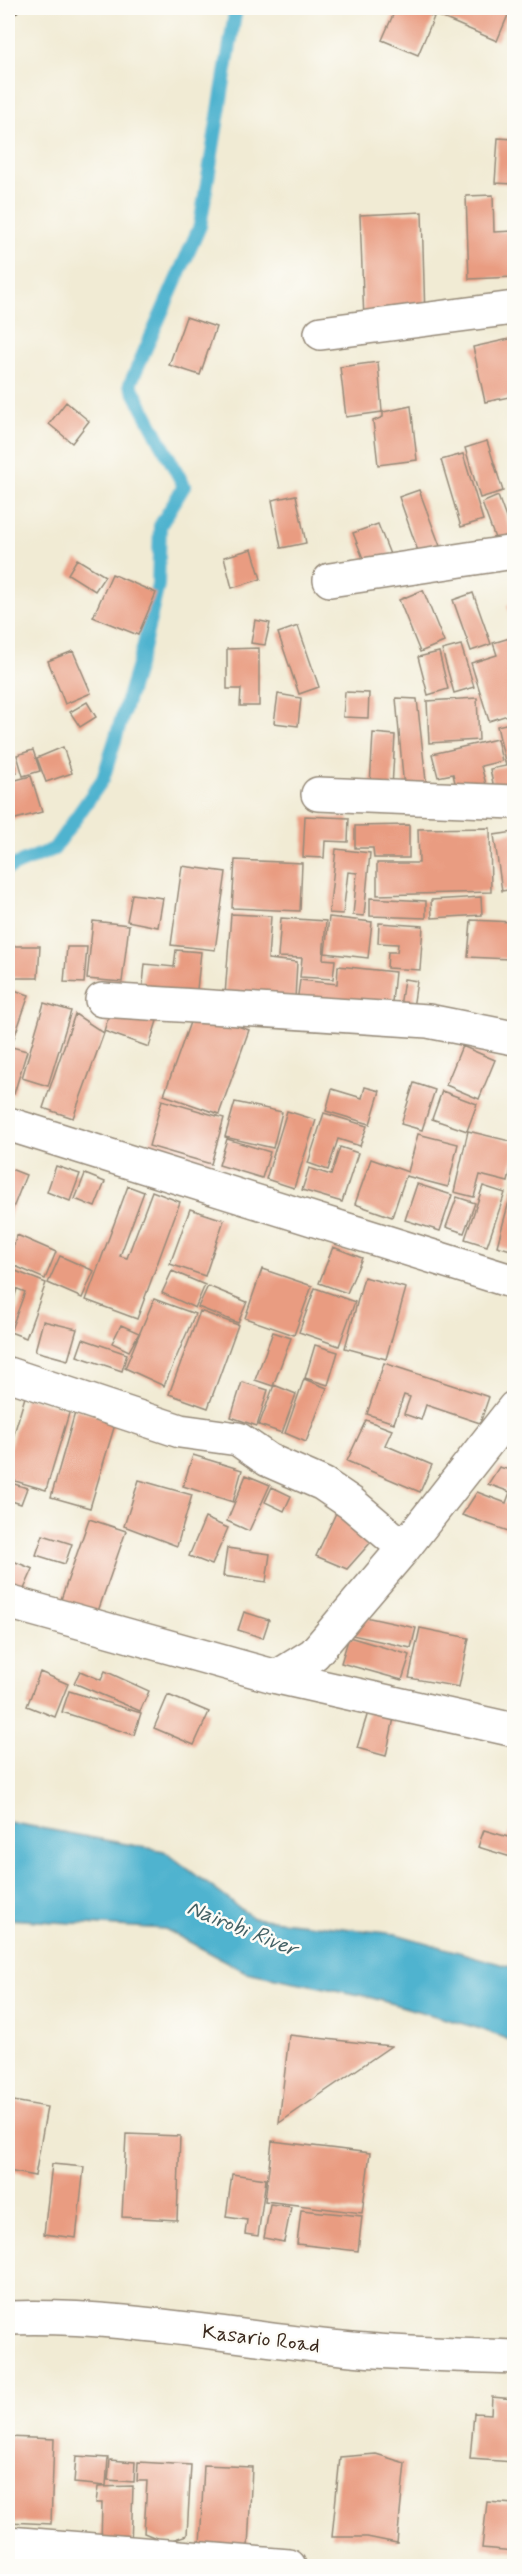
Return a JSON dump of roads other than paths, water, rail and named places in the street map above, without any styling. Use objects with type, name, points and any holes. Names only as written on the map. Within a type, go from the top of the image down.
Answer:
[{"type":"street","points":[[321,333],[514,308]]},
{"type":"street","points":[[330,580],[514,552]]},
{"type":"street","points":[[318,794],[514,802]]},
{"type":"street","points":[[102,1000],[428,1021],[514,1038]]},
{"type":"street","points":[[8,1124],[514,1282]]},
{"type":"street","points":[[8,1374],[180,1431],[238,1439],[268,1460],[323,1484],[351,1503],[404,1548]]},
{"type":"street","points":[[277,1677],[314,1654],[404,1548],[514,1408]]},
{"type":"street","points":[[8,1602],[277,1677],[514,1730]]},
{"type":"street","name":"Kasario Road","points":[[8,2318],[90,2319],[345,2349],[514,2357]]},
{"type":"street","points":[[8,2543],[289,2566]]},
{"type":"water","name":"Nairobi River","points":[[8,1822],[164,1851],[253,1918],[396,1934],[514,1968],[514,2042],[481,2029],[365,1996],[246,1972],[165,1929],[8,1919]]},
{"type":"waterway","points":[[8,868],[54,849],[103,779],[143,649],[158,585],[160,526],[184,486],[130,384],[200,226],[236,8]]},
{"type":"railway","points":[[8,17],[17,8]]}]
